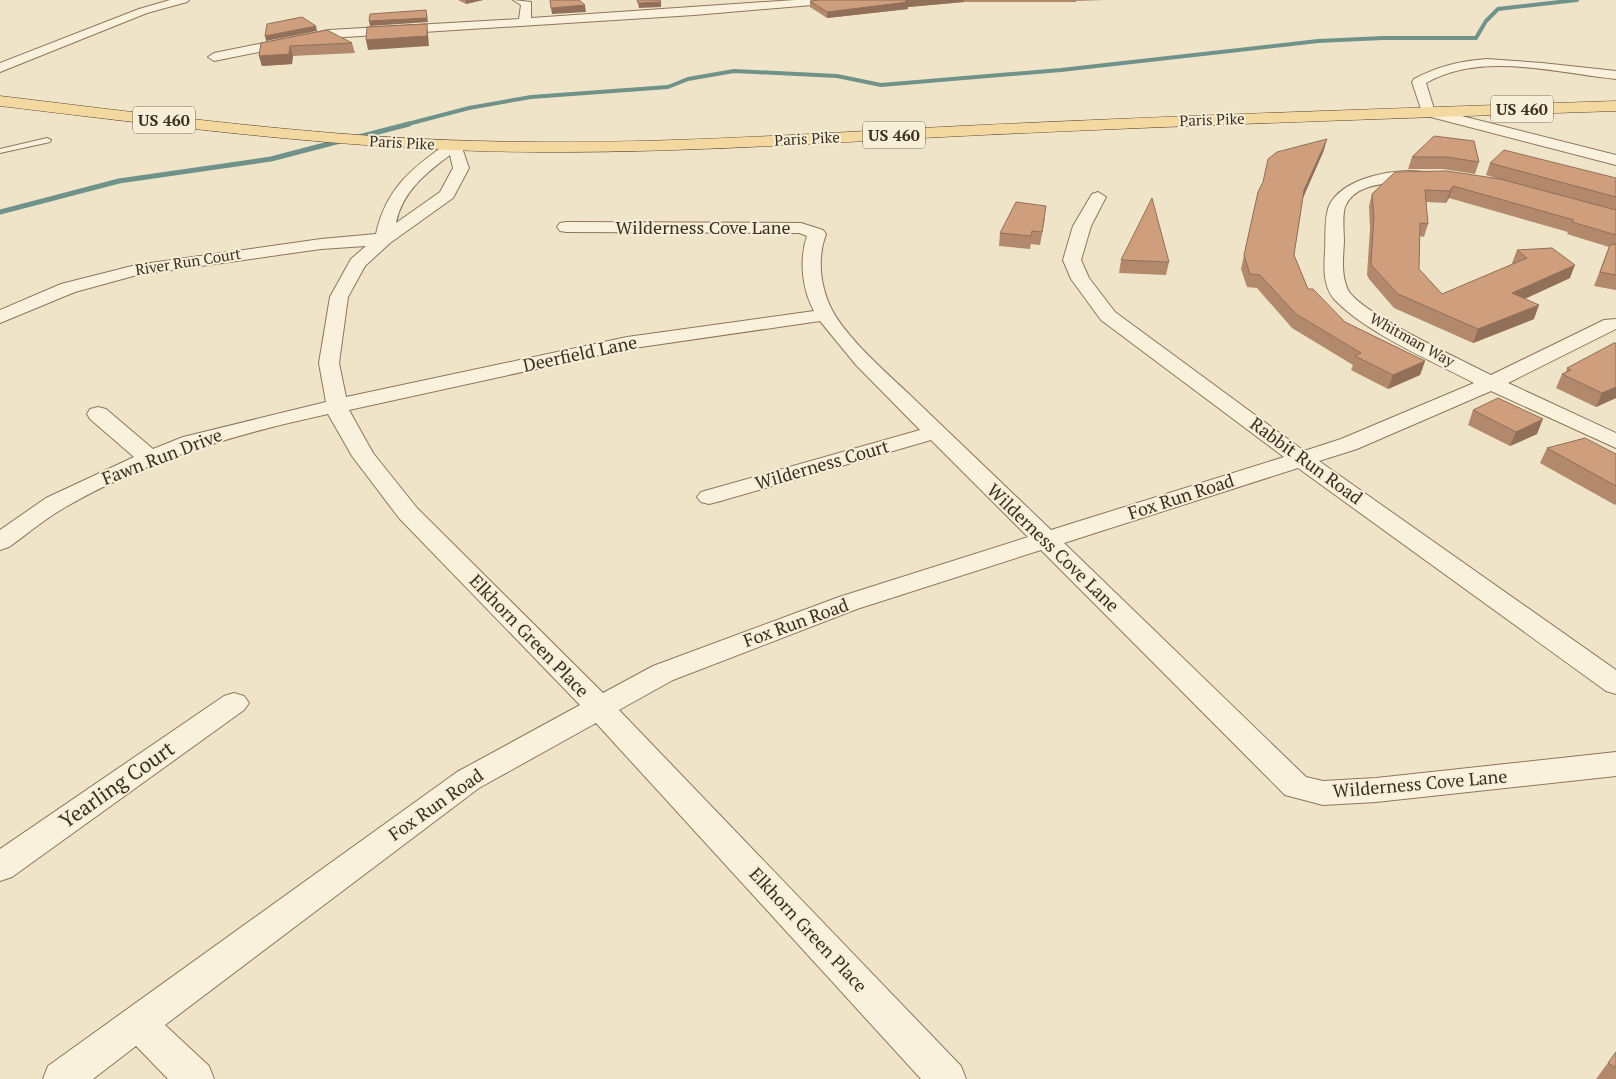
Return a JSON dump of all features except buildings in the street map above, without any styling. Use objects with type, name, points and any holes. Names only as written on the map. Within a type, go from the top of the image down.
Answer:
[{"type":"main road","name":"Paris Pike","points":[[0,101],[360,141],[454,145],[654,146],[1132,123],[1616,106]]},
{"type":"street","points":[[0,59],[121,11],[156,0]]},
{"type":"street","points":[[0,68],[143,11],[183,0]]},
{"type":"street","points":[[519,0],[527,4],[524,23]]},
{"type":"street","points":[[688,0],[694,12]]},
{"type":"street","points":[[214,57],[339,29],[524,23],[694,12],[836,0]]},
{"type":"street","points":[[1616,75],[1522,64],[1478,64],[1445,68],[1429,74],[1420,82],[1428,112],[1616,160]]},
{"type":"street","points":[[384,239],[390,212],[403,188],[426,166],[454,145]]},
{"type":"street","name":"Elkhorn Green Place","points":[[454,145],[461,168],[447,195],[384,239],[357,263],[339,297],[329,363],[339,415],[363,456],[408,513],[599,707],[947,1079]]},
{"type":"street","name":"Whitman Way","points":[[1443,176],[1399,176],[1365,183],[1349,192],[1337,207],[1333,274],[1341,295],[1381,326],[1491,383],[1616,441]]},
{"type":"street","name":"Rabbit Run Road","points":[[1098,197],[1082,226],[1072,260],[1080,279],[1108,316],[1301,459],[1616,684]]},
{"type":"street","name":"Wilderness Cove Lane","points":[[566,227],[801,228],[817,234],[814,240],[811,273],[825,315],[863,361],[1296,786],[1323,793],[1376,790],[1616,764]]},
{"type":"street","name":"River Run Court","points":[[0,317],[68,288],[136,270],[321,244],[384,239]]},
{"type":"street","name":"Deerfield Lane","points":[[337,405],[627,343],[825,315]]},
{"type":"street","name":"Fox Run Road","points":[[62,1079],[468,780],[663,673],[848,603],[1349,444],[1491,383],[1611,324]]},
{"type":"street","name":"Fawn Run Drive","points":[[0,542],[56,503],[149,458],[191,442],[337,405]]},
{"type":"street","points":[[98,414],[149,458]]},
{"type":"street","name":"Wilderness Court","points":[[709,497],[936,432]]},
{"type":"street","name":"Yearling Court","points":[[0,867],[234,703]]},
{"type":"street","points":[[138,1023],[194,1079]]},
{"type":"lane","points":[[0,151],[47,140]]},
{"type":"waterway","points":[[404,125],[469,108],[531,97],[668,87],[688,79],[734,71],[837,76],[881,85],[1061,70],[1318,41],[1383,38],[1476,38],[1486,21],[1498,9],[1577,0]]},
{"type":"waterway","points":[[355,138],[409,124]]},
{"type":"waterway","points":[[0,212],[119,181],[271,159],[344,140]]}]
